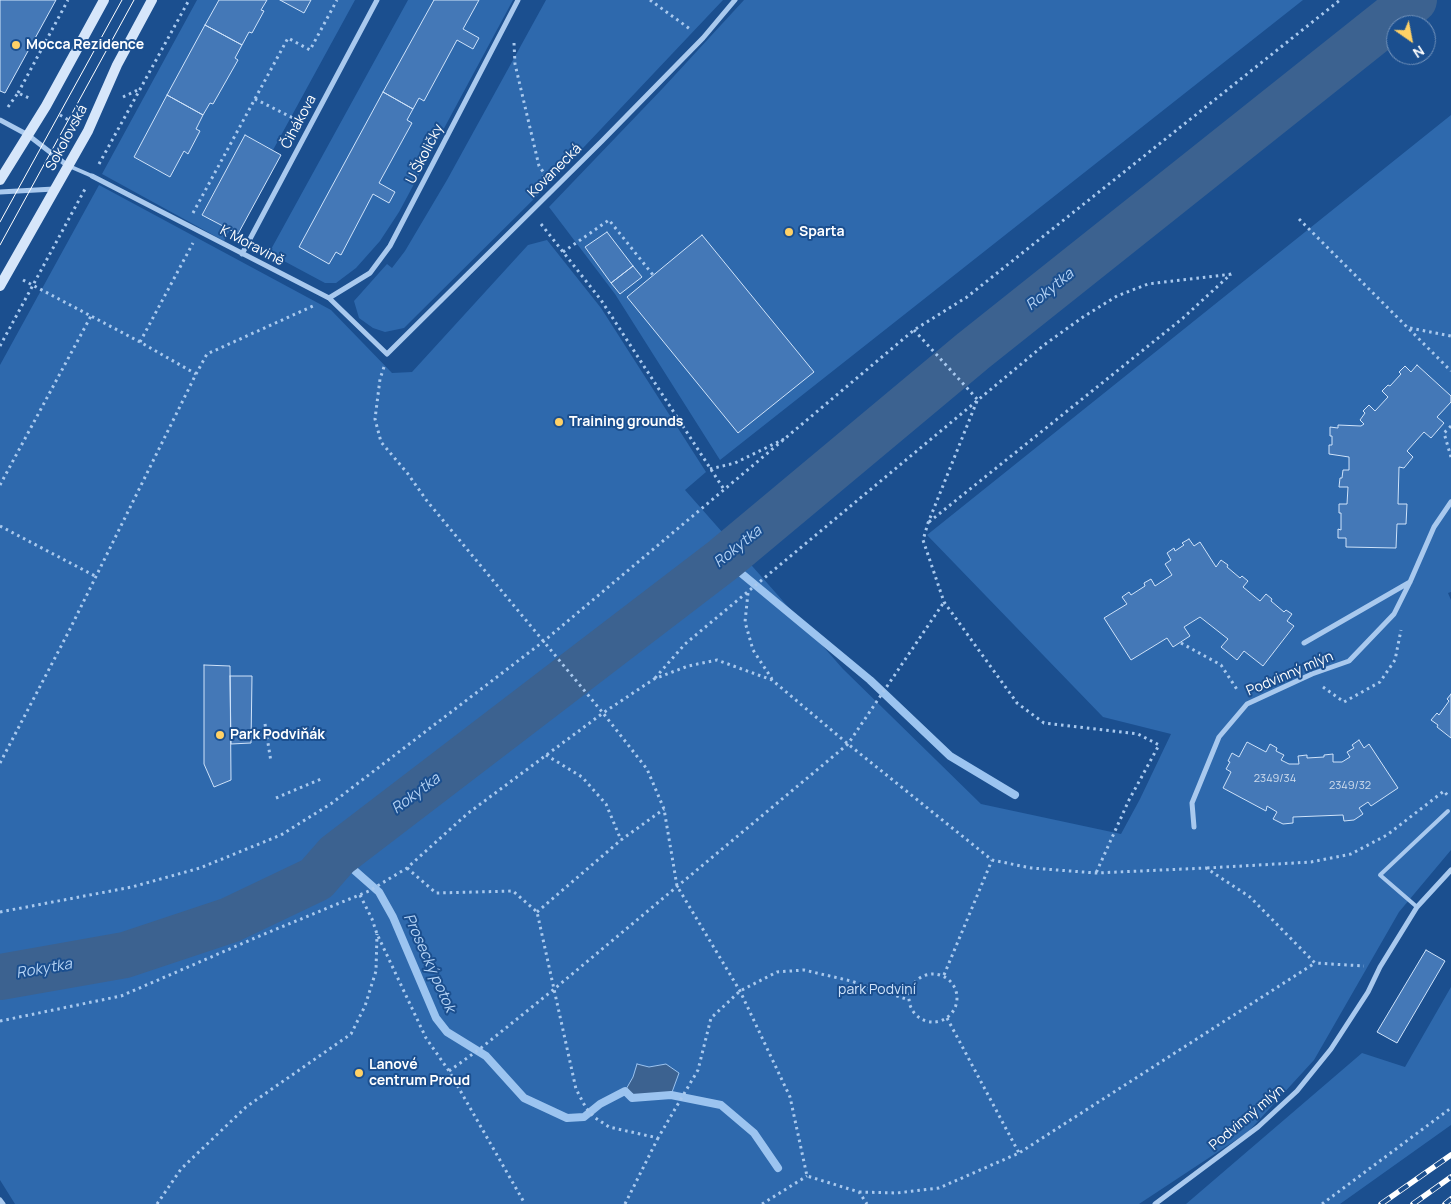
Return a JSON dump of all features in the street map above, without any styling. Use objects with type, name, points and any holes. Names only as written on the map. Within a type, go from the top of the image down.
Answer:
[{"type":"main road","points":[[0,180],[46,106],[104,0]]},
{"type":"main road","name":"Sokolovská","points":[[0,286],[88,131],[117,65],[152,0]]},
{"type":"street","name":"Čihákova","points":[[242,254],[377,0]]},
{"type":"street","name":"U Školičky","points":[[329,298],[370,273],[390,246],[518,0]]},
{"type":"street","name":"Kovanecká","points":[[387,354],[532,211],[702,38],[735,0]]},
{"type":"street","points":[[0,120],[28,135],[68,166]]},
{"type":"street","name":"K Moravině","points":[[92,176],[329,298],[387,354]]},
{"type":"street","points":[[0,192],[54,189]]},
{"type":"street","name":"Podvinný mlýn","points":[[1194,827],[1192,803],[1219,738],[1247,704],[1312,674],[1349,661],[1394,614],[1434,527],[1451,502]]},
{"type":"street","points":[[1304,643],[1410,582]]},
{"type":"street","name":"Podvinný mlýn","points":[[1155,1204],[1258,1127],[1297,1091],[1330,1049],[1368,992],[1380,967],[1417,907],[1451,870]]},
{"type":"street","points":[[0,1200],[3,1204]]},
{"type":"lane","points":[[68,166],[92,176]]},
{"type":"lane","points":[[1417,907],[1380,874],[1448,811]]},
{"type":"path","points":[[4,112],[18,93],[68,0]]},
{"type":"path","points":[[187,224],[288,38],[310,50],[336,0]]},
{"type":"path","points":[[650,0],[702,38]]},
{"type":"path","points":[[0,912],[132,887],[200,868],[281,835],[332,803],[544,641],[914,330],[967,297],[1340,0]]},
{"type":"path","points":[[514,38],[515,64],[538,166],[544,173]]},
{"type":"path","points":[[18,93],[46,106]]},
{"type":"path","points":[[255,99],[310,126]]},
{"type":"path","points":[[532,211],[601,300],[725,490]]},
{"type":"path","points":[[1299,219],[1451,371]]},
{"type":"path","points":[[563,252],[609,220],[653,275]]},
{"type":"path","points":[[140,342],[199,231]]},
{"type":"path","points":[[8,272],[196,374]]},
{"type":"path","points":[[654,679],[685,644],[1044,345],[1083,317],[1117,296],[1148,284],[1232,274],[1183,318],[928,523]]},
{"type":"path","points":[[0,763],[69,631],[207,354],[329,298]]},
{"type":"path","points":[[0,485],[91,316]]},
{"type":"path","points":[[1409,328],[1451,336]]},
{"type":"path","points":[[914,330],[978,400]]},
{"type":"path","points":[[387,354],[380,379],[375,419],[381,442],[408,474],[427,501],[592,698],[646,769],[664,809],[677,886],[740,991],[790,1097],[807,1176]]},
{"type":"path","points":[[978,400],[928,523],[923,540],[944,602],[1017,703],[1044,723],[1138,734],[1158,745],[1129,800],[1096,873]]},
{"type":"path","points":[[1451,426],[1444,433],[1451,457]]},
{"type":"path","points":[[710,469],[734,463],[788,437]]},
{"type":"path","points":[[0,526],[95,576]]},
{"type":"path","points":[[748,592],[744,622],[753,650],[772,680],[992,860],[1031,868],[1096,873],[1311,862],[1351,854],[1386,835],[1444,791],[1451,798]]},
{"type":"path","points":[[449,1071],[471,1056],[553,990],[848,744],[944,602]]},
{"type":"path","points":[[1312,674],[1323,687],[1344,702],[1380,682],[1395,660],[1401,629],[1394,614]]},
{"type":"path","points":[[1181,643],[1221,665],[1247,704]]},
{"type":"path","points":[[0,1021],[121,996],[262,935],[369,892],[407,868],[467,814],[604,713],[654,679],[688,666],[717,660],[772,680]]},
{"type":"path","points":[[265,724],[271,762]]},
{"type":"path","points":[[546,755],[582,777],[606,804],[621,840]]},
{"type":"path","points":[[276,798],[321,779]]},
{"type":"path","points":[[538,912],[621,840],[664,809]]},
{"type":"path","points":[[944,975],[992,860]]},
{"type":"path","points":[[407,868],[436,893],[513,892],[538,912],[553,990],[576,1089],[586,1108],[594,1117],[609,1127],[658,1138]]},
{"type":"path","points":[[1206,868],[1250,897],[1315,963]]},
{"type":"path","points":[[360,895],[426,1038],[449,1071],[526,1204]]},
{"type":"path","points":[[157,1204],[181,1169],[246,1107],[351,1034],[365,1006],[376,971],[377,934]]},
{"type":"path","points":[[762,1204],[807,1176],[859,1192],[897,1193],[939,1188],[1019,1153],[1315,963],[1380,967]]},
{"type":"path","points":[[625,1204],[658,1138],[698,1070],[711,1018],[740,991],[777,972],[804,970],[851,981],[909,1000]]},
{"type":"path","points":[[927,974],[944,975],[950,979],[957,992],[956,1006],[947,1018],[940,1021],[931,1022],[923,1020],[911,1008],[909,1000],[913,984],[927,974]]},
{"type":"path","points":[[947,1018],[1019,1153]]},
{"type":"path","points":[[1322,1204],[1451,1108]]},
{"type":"path","points":[[859,1192],[867,1204]]},
{"type":"green space","points":[[197,0],[219,0],[134,157],[170,177],[184,151],[187,153],[200,131],[196,129],[210,103],[213,104],[237,60],[235,58],[249,32],[252,33],[264,11],[261,10],[267,0],[280,0],[304,13],[311,0],[355,0],[273,150],[245,135],[202,214],[230,230],[224,241],[102,174]]},
{"type":"green space","points":[[408,0],[434,0],[300,247],[329,263],[336,252],[341,254],[373,194],[389,203],[395,193],[379,183],[412,123],[407,120],[419,98],[457,40],[473,48],[479,38],[463,29],[479,0],[513,0],[399,212],[380,241],[356,268],[336,283],[325,283],[269,253]]},
{"type":"green space","points":[[546,0],[723,0],[549,184],[404,328],[385,332],[373,328],[359,318],[354,301],[387,264],[392,268],[405,251],[447,180]]},
{"type":"green space","name":"Sparta","points":[[744,0],[1303,0],[720,460],[615,294],[549,207]]},
{"type":"green space","name":"park Podviní","points":[[1451,115],[1451,396],[1417,365],[1411,372],[1404,366],[1399,372],[1401,374],[1390,386],[1388,385],[1382,391],[1388,397],[1375,411],[1369,405],[1363,411],[1365,413],[1360,420],[1364,424],[1361,426],[1330,428],[1330,436],[1332,436],[1332,445],[1337,456],[1349,457],[1349,470],[1343,470],[1342,478],[1340,478],[1339,486],[1348,487],[1347,504],[1339,505],[1341,530],[1338,530],[1338,538],[1346,538],[1346,547],[1396,548],[1397,524],[1407,504],[1398,504],[1399,467],[1404,468],[1413,457],[1407,451],[1424,432],[1431,438],[1443,424],[1437,417],[1451,402],[1451,592],[1448,593],[1451,600],[1451,694],[1447,699],[1449,701],[1439,715],[1437,713],[1432,720],[1438,725],[1437,727],[1451,738],[1451,850],[1399,912],[1314,1060],[1248,1132],[1139,1204],[15,1204],[0,1180],[0,365],[99,185],[331,310],[392,373],[412,372],[528,245],[547,240],[601,308],[706,472],[685,490],[843,669],[981,804],[1121,834],[1171,734],[1103,717],[927,535]],"holes":[[[1189,539],[1194,546],[1200,542],[1216,567],[1222,560],[1240,578],[1242,576],[1248,581],[1243,587],[1260,601],[1266,594],[1284,612],[1286,610],[1292,614],[1287,621],[1294,627],[1263,666],[1244,651],[1221,647],[1228,639],[1200,617],[1184,627],[1189,636],[1173,647],[1167,638],[1131,660],[1105,618],[1127,604],[1122,597],[1129,593],[1131,595],[1145,586],[1144,583],[1151,579],[1155,586],[1172,575],[1171,560],[1167,553],[1174,549],[1176,551],[1184,545],[1182,543]],[[204,665],[230,666],[231,780],[214,787],[204,764]],[[1359,741],[1364,748],[1369,745],[1371,805],[1368,802],[1359,808],[1363,814],[1354,820],[1344,821],[1343,815],[1293,817],[1293,823],[1283,824],[1277,812],[1267,806],[1265,810],[1223,788],[1231,772],[1226,769],[1230,762],[1228,760],[1232,754],[1239,757],[1247,742],[1266,752],[1270,745],[1277,748],[1276,751],[1284,755],[1281,760],[1289,764],[1299,764],[1299,756],[1306,755],[1307,758],[1324,757],[1325,755],[1332,754],[1333,762],[1342,762],[1350,757],[1347,752],[1354,748],[1353,745]],[[637,1064],[649,1067],[666,1064],[679,1073],[671,1095],[632,1098],[625,1090],[633,1077]]]},
{"type":"green space","points":[[1451,987],[1451,1125],[1340,1204],[1186,1204],[1362,1053],[1405,1067]]},
{"type":"shaded area","points":[[637,1064],[649,1067],[666,1064],[679,1073],[671,1095],[632,1098],[625,1091],[633,1077]]},
{"type":"building","name":"Mocca Rezidence","points":[[0,0],[56,0],[5,93],[0,91]]},
{"type":"building","points":[[219,0],[267,0],[261,10],[264,11],[252,33],[249,32],[242,45],[205,25]]},
{"type":"building","points":[[280,0],[311,0],[304,13]]},
{"type":"building","points":[[434,0],[479,0],[463,29],[479,38],[473,49],[457,40],[424,101],[419,98],[413,109],[383,92]]},
{"type":"building","points":[[205,25],[242,45],[235,58],[238,60],[213,104],[210,103],[203,115],[167,95]]},
{"type":"building","points":[[383,92],[413,109],[407,120],[412,123],[379,183],[395,192],[389,203],[373,194],[341,255],[336,252],[329,264],[299,247]]},
{"type":"building","points":[[167,95],[203,115],[196,129],[200,131],[188,154],[184,151],[170,177],[134,157]]},
{"type":"building","points":[[245,135],[281,155],[238,234],[202,215]]},
{"type":"building","points":[[607,232],[633,266],[611,283],[585,247]]},
{"type":"building","points":[[702,235],[814,372],[738,433],[627,297]]},
{"type":"building","points":[[633,266],[642,277],[620,294],[611,283]]},
{"type":"building","points":[[1417,365],[1451,396],[1451,402],[1437,417],[1444,423],[1431,438],[1424,432],[1407,451],[1413,457],[1404,468],[1399,467],[1398,504],[1407,504],[1406,524],[1397,524],[1396,548],[1346,547],[1346,538],[1338,538],[1338,529],[1341,530],[1339,504],[1347,504],[1348,487],[1339,487],[1343,470],[1349,470],[1349,457],[1329,454],[1329,445],[1332,445],[1330,427],[1338,428],[1338,425],[1361,426],[1364,424],[1360,420],[1365,413],[1363,411],[1369,405],[1375,411],[1388,397],[1382,391],[1388,385],[1390,386],[1401,374],[1399,372],[1405,366],[1411,372]]},
{"type":"building","points":[[1189,539],[1194,546],[1200,542],[1216,567],[1221,560],[1240,578],[1242,576],[1248,581],[1243,587],[1260,601],[1266,594],[1284,612],[1286,610],[1292,614],[1287,621],[1294,626],[1263,666],[1244,651],[1237,660],[1221,647],[1228,639],[1200,617],[1184,627],[1190,636],[1173,647],[1167,638],[1131,660],[1104,618],[1127,604],[1122,597],[1129,592],[1131,595],[1145,586],[1144,583],[1151,579],[1155,586],[1172,575],[1165,564],[1171,560],[1167,553],[1174,548],[1175,551],[1184,545],[1182,543]]},
{"type":"building","points":[[204,665],[230,666],[231,780],[214,787],[204,764]]},
{"type":"building","points":[[230,676],[252,676],[251,743],[231,744]]},
{"type":"building","points":[[1451,694],[1451,738],[1431,720],[1437,713],[1439,715],[1449,701],[1447,699]]},
{"type":"building","points":[[1359,740],[1364,748],[1369,744],[1398,788],[1371,806],[1368,802],[1359,808],[1363,814],[1354,820],[1344,821],[1343,815],[1293,817],[1293,823],[1283,824],[1273,819],[1277,812],[1267,806],[1266,811],[1223,788],[1231,772],[1226,769],[1232,753],[1239,757],[1247,742],[1266,752],[1270,744],[1277,748],[1276,751],[1284,755],[1281,760],[1289,764],[1299,764],[1298,756],[1307,755],[1307,758],[1324,757],[1324,755],[1333,754],[1333,762],[1342,762],[1350,757],[1347,752],[1354,748],[1352,745]]},
{"type":"building","points":[[1426,950],[1445,961],[1397,1043],[1377,1032]]},
{"type":"waterway","name":"Rokytka","points":[[0,977],[125,955],[230,920],[316,879],[337,855],[724,559],[973,351],[1414,0]]},
{"type":"waterway","points":[[724,559],[870,680],[950,756],[1015,795]]},
{"type":"waterway","name":"Prosecký potok","points":[[337,855],[379,892],[393,917],[436,1018],[447,1032],[486,1056],[524,1098],[567,1118],[584,1117],[600,1104],[625,1091],[632,1098],[671,1095],[721,1105],[754,1133],[778,1168]]},
{"type":"tram line","points":[[0,222],[122,0]]},
{"type":"tram line","points":[[0,245],[134,0]]},
{"type":"railway","points":[[1381,1204],[1451,1155]]},
{"type":"railway","points":[[1413,1204],[1451,1177]]},
{"type":"railway","points":[[1445,1204],[1451,1199]]},
{"type":"place","name":"Mocca Rezidence","points":[[16,45]]},
{"type":"place","name":"Sparta","points":[[789,232]]},
{"type":"place","name":"Training grounds","points":[[559,422]]},
{"type":"place","name":"Park Podviňák","points":[[220,735]]},
{"type":"place","name":"Lanové centrum Proud","points":[[359,1073]]}]
